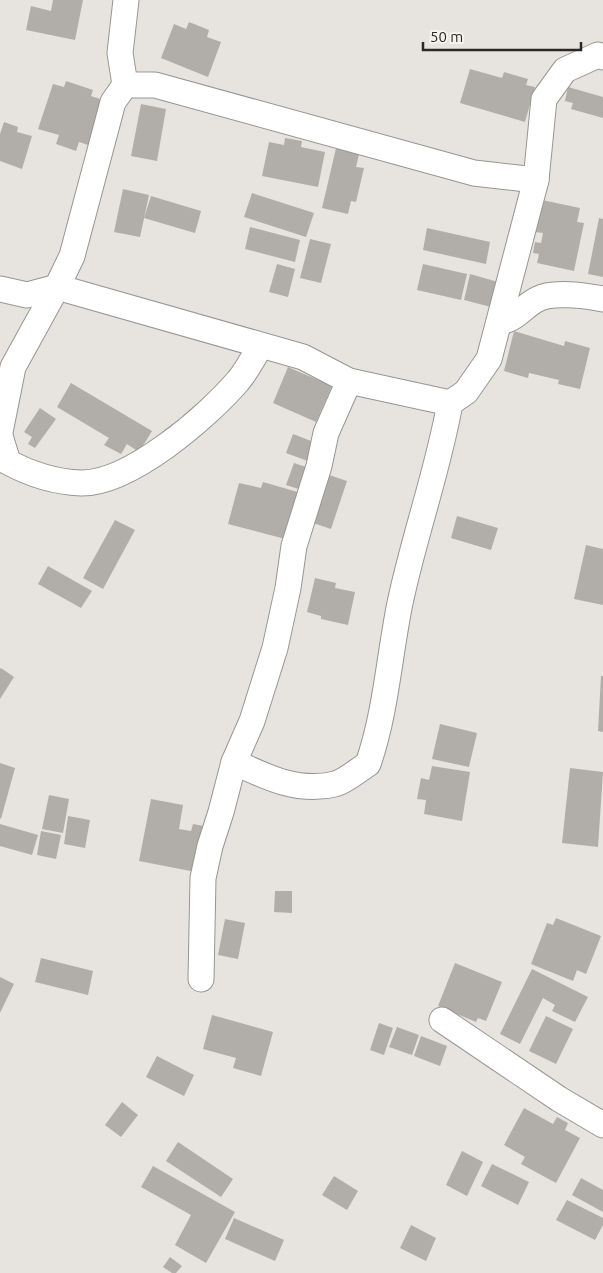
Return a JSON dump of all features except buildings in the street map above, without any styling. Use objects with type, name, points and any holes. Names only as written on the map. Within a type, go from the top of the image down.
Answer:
[{"type":"street","points":[[0,432],[7,366],[57,287],[72,256],[113,102],[125,85],[120,53],[126,0]]},
{"type":"street","points":[[234,762],[272,780],[301,786],[336,783],[368,764],[379,733],[400,602],[444,438],[450,403],[466,392],[489,359],[499,322],[536,180],[544,99],[566,70],[598,55],[603,57]]},
{"type":"street","points":[[125,85],[155,85],[474,173],[536,180]]},
{"type":"street","points":[[0,289],[26,295],[57,287],[303,357],[349,381],[450,403]]},
{"type":"street","points":[[499,322],[507,321],[522,313],[536,300],[549,294],[603,300]]},
{"type":"street","points":[[0,436],[8,462],[32,474],[82,483],[119,474],[183,434],[239,380],[261,346]]},
{"type":"street","points":[[201,979],[203,878],[234,762],[252,720],[275,648],[288,588],[294,546],[319,466],[326,433],[349,381]]},
{"type":"street","points":[[442,1020],[559,1099],[603,1125]]}]
